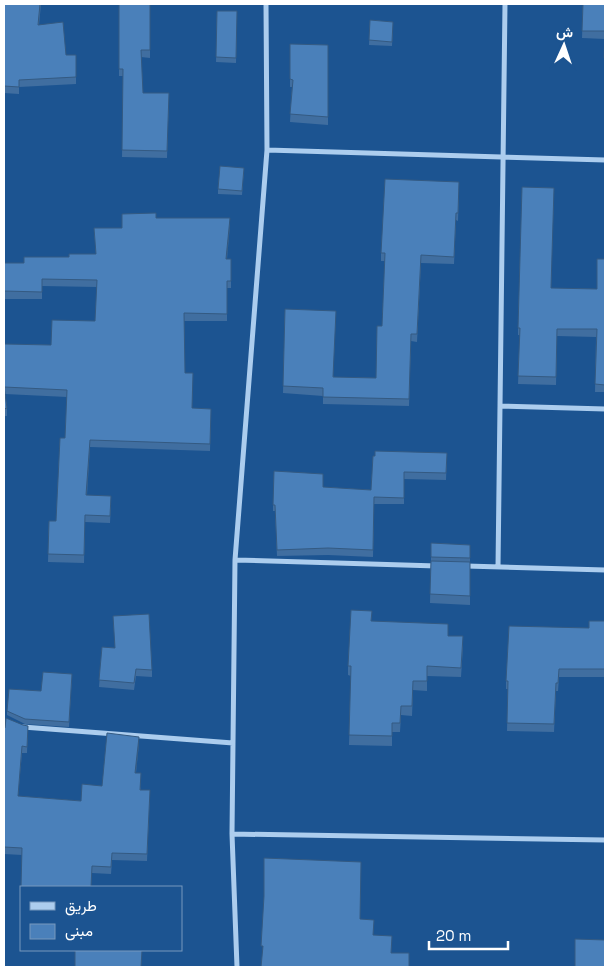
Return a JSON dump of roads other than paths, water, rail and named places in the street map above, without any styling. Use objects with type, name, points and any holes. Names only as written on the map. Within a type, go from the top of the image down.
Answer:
[{"type":"street","points":[[237,967],[232,834],[235,560],[267,150],[266,4]]},
{"type":"street","points":[[498,567],[504,4]]},
{"type":"street","points":[[267,150],[605,160]]},
{"type":"street","points":[[500,406],[605,409]]},
{"type":"street","points":[[235,560],[440,566]]},
{"type":"street","points":[[459,566],[605,570]]},
{"type":"street","points":[[18,725],[24,728],[233,743]]},
{"type":"street","points":[[232,834],[605,840]]}]
